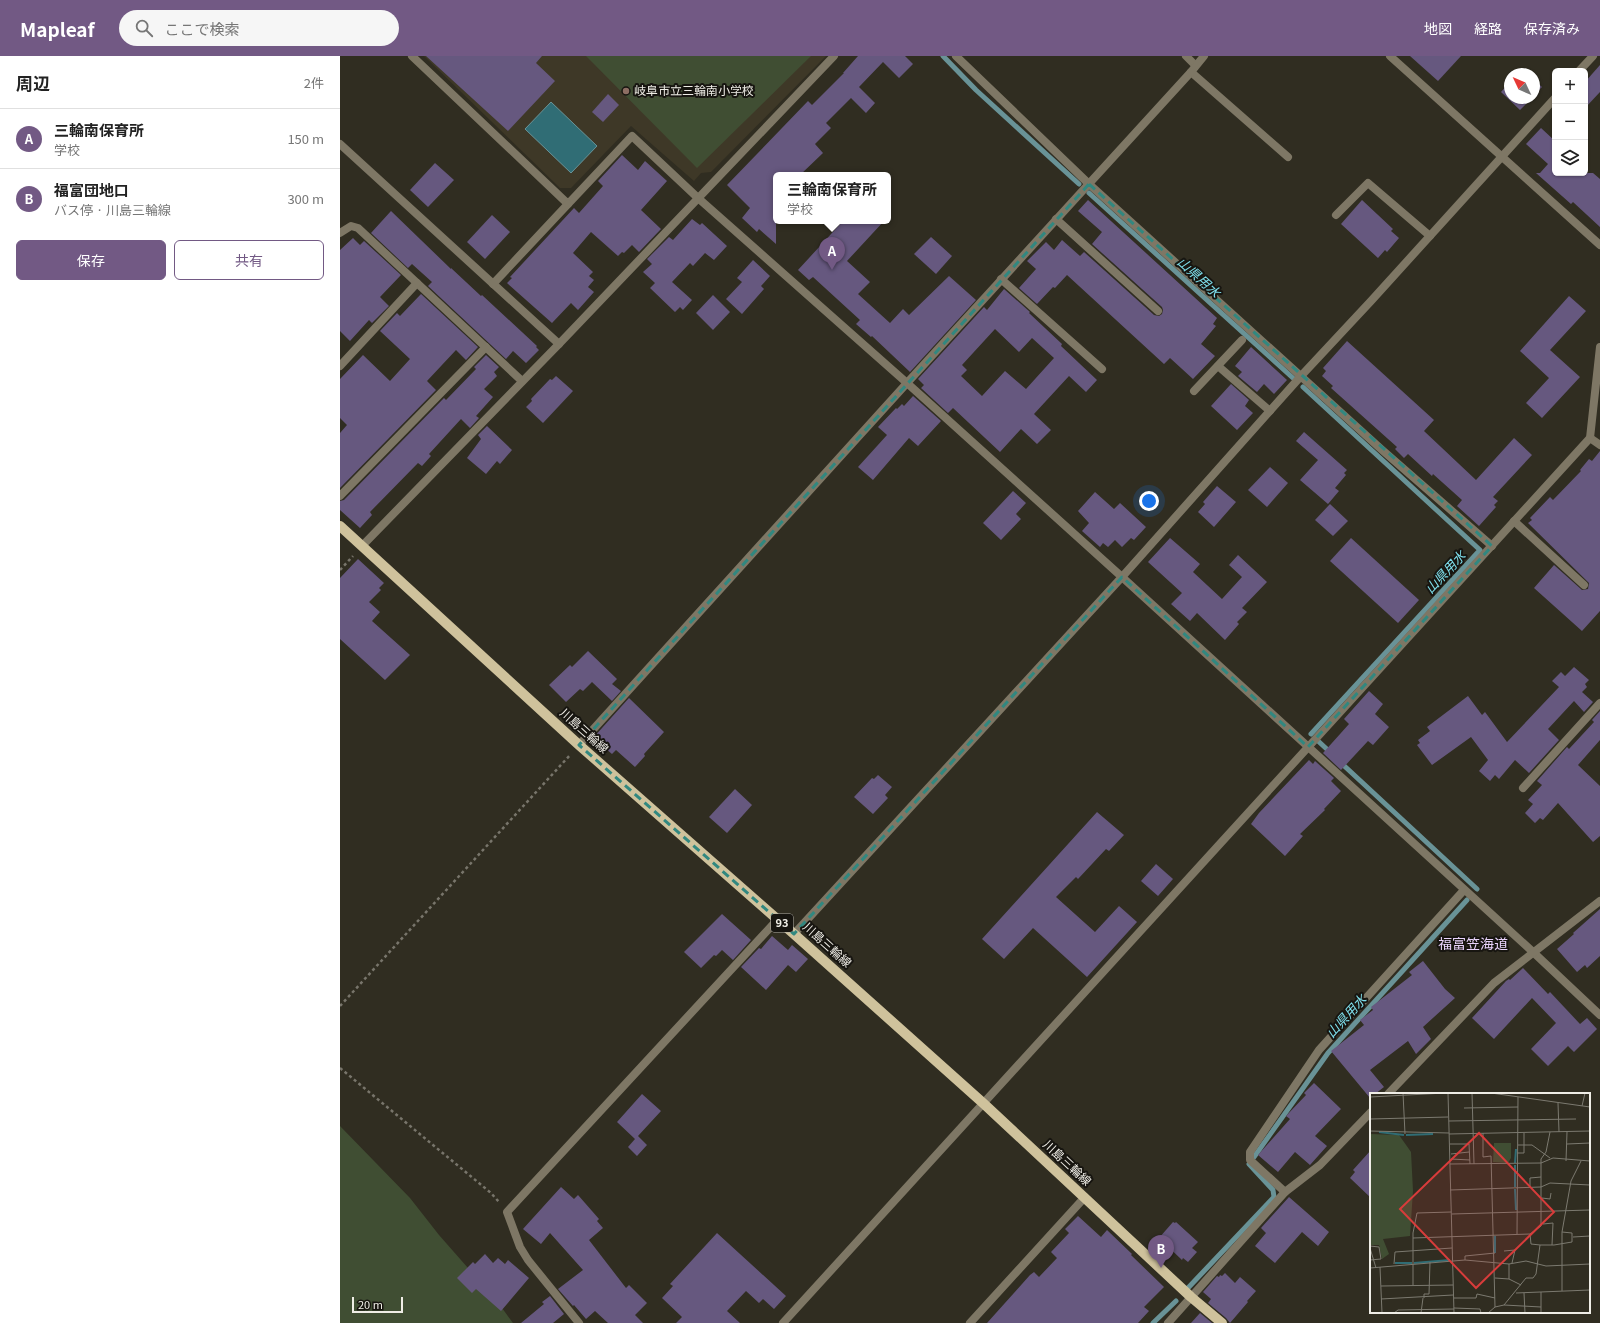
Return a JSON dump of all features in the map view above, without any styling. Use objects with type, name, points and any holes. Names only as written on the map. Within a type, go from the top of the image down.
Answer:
[{"type":"main road","name":"川島三輪線","points":[[340,526],[579,745],[778,919],[983,1103],[1191,1297],[1222,1323]]},
{"type":"street","points":[[412,56],[568,204]]},
{"type":"street","points":[[362,546],[559,344],[834,56]]},
{"type":"street","points":[[956,56],[1089,184],[1492,546]]},
{"type":"street","points":[[1186,56],[1193,68],[1288,157]]},
{"type":"street","points":[[579,745],[1204,56]]},
{"type":"street","points":[[1390,56],[1600,245]]},
{"type":"street","points":[[1582,68],[1593,56]]},
{"type":"street","points":[[794,934],[1122,577],[1301,376],[1552,101]]},
{"type":"street","points":[[493,284],[632,136],[698,198],[907,383],[1122,577],[1533,952],[1600,1016]]},
{"type":"street","points":[[340,144],[559,344]]},
{"type":"street","points":[[1336,215],[1368,183],[1430,236]]},
{"type":"street","points":[[1056,219],[1158,310]]},
{"type":"street","points":[[340,234],[351,226],[358,228],[522,381]]},
{"type":"street","points":[[1001,279],[1102,370]]},
{"type":"street","points":[[340,366],[417,283]]},
{"type":"street","points":[[1194,391],[1242,340]]},
{"type":"street","points":[[340,496],[486,347]]},
{"type":"street","points":[[783,1323],[1590,438],[1600,347]]},
{"type":"street","points":[[1218,366],[1270,411]]},
{"type":"street","points":[[1590,438],[1600,445]]},
{"type":"street","points":[[1514,521],[1584,585]]},
{"type":"street","points":[[1523,788],[1600,702]]},
{"type":"street","points":[[1285,1192],[1250,1160],[1250,1152],[1319,1050],[1464,890]]},
{"type":"street","points":[[1389,1093],[1494,983],[1600,901]]},
{"type":"street","points":[[579,1323],[528,1260],[520,1246],[507,1212],[778,919]]},
{"type":"street","points":[[1168,1323],[1285,1192],[1320,1165],[1370,1113]]},
{"type":"street","points":[[970,1323],[1085,1197]]},
{"type":"path","points":[[340,570],[362,546]]},
{"type":"path","points":[[340,1006],[579,745]]},
{"type":"path","points":[[340,1068],[491,1193],[507,1212]]},
{"type":"highlighted area","points":[[1089,184],[1492,546],[1308,747],[1122,577],[794,934],[579,745]]},
{"type":"shaded area","name":"岐阜市立三輪南小学校","points":[[424,56],[826,56],[711,172],[701,173],[694,181],[631,126],[571,188],[560,188]]},
{"type":"green space","points":[[586,56],[811,56],[697,168]]},
{"type":"green space","points":[[340,1126],[410,1198],[439,1235],[497,1301],[513,1323],[340,1323]]},
{"type":"water","points":[[551,102],[597,146],[571,173],[525,129]]},
{"type":"building","points":[[426,56],[542,56],[536,63],[555,81],[508,131]]},
{"type":"building","points":[[858,56],[905,56],[913,64],[899,78],[883,62],[859,87],[875,103],[866,113],[851,98],[826,123],[831,128],[815,144],[823,153],[803,172],[773,172],[773,224],[776,224],[776,244],[759,229],[757,232],[742,218],[750,208],[727,185],[808,101],[812,105]]},
{"type":"building","points":[[1410,56],[1461,56],[1438,81]]},
{"type":"building","points":[[1600,65],[1600,92],[1588,105],[1588,104],[1588,79]]},
{"type":"building","points":[[608,94],[619,105],[603,122],[592,112]]},
{"type":"building","points":[[1514,104],[1526,104],[1520,110]]},
{"type":"building","points":[[1541,128],[1552,138],[1552,176],[1588,176],[1588,173],[1593,173],[1600,179],[1600,227],[1573,202],[1571,204],[1536,173],[1540,173],[1548,164],[1526,144]]},
{"type":"building","points":[[622,155],[638,170],[645,161],[667,181],[641,210],[661,229],[639,252],[632,245],[624,253],[622,252],[618,256],[591,232],[573,253],[593,272],[589,276],[594,280],[588,287],[594,292],[578,310],[571,303],[552,323],[507,283],[512,278],[510,277],[574,208],[579,213],[603,186],[598,181]]},
{"type":"building","points":[[435,163],[454,180],[428,207],[410,190]]},
{"type":"building","points":[[1088,200],[1217,318],[1213,324],[1216,326],[1201,344],[1215,356],[1193,379],[1170,358],[1164,364],[1067,275],[1037,304],[1019,288],[1036,269],[1027,261],[1046,242],[1054,250],[1062,240],[1080,256],[1084,252],[1154,315],[1159,316],[1162,314],[1162,307],[1092,244],[1102,232],[1078,211]]},
{"type":"building","points":[[1362,200],[1393,229],[1391,231],[1399,238],[1387,252],[1385,250],[1378,258],[1341,224]]},
{"type":"building","points":[[391,211],[451,269],[481,296],[482,295],[537,346],[536,347],[539,350],[526,363],[513,351],[506,359],[428,286],[432,282],[412,264],[408,268],[371,233]]},
{"type":"building","points":[[492,215],[510,232],[485,259],[467,242]]},
{"type":"building","points":[[692,219],[700,225],[702,223],[727,246],[714,260],[705,253],[693,266],[690,263],[672,282],[692,300],[683,310],[680,307],[675,312],[650,288],[655,283],[643,272],[652,264],[647,259],[669,237],[673,240]]},
{"type":"building","points":[[840,224],[881,224],[847,261],[870,282],[858,294],[890,323],[903,309],[909,315],[949,276],[976,300],[910,372],[872,336],[871,337],[856,324],[860,320],[813,277],[809,280],[798,270]]},
{"type":"building","points":[[931,237],[952,256],[936,274],[914,254]]},
{"type":"building","points":[[353,238],[360,245],[364,241],[401,275],[380,297],[389,306],[372,323],[369,320],[350,341],[340,331],[340,250]]},
{"type":"building","points":[[753,260],[770,276],[761,286],[764,289],[742,314],[726,299],[742,282],[737,278]]},
{"type":"building","points":[[1004,289],[1030,312],[1029,313],[1062,344],[1061,346],[1097,380],[1086,392],[1069,376],[1034,414],[1051,430],[1037,444],[1021,429],[1000,452],[953,408],[948,413],[921,388],[924,385],[918,379],[984,307],[987,310]],"holes":[[[995,329],[1019,352],[1032,338],[1054,358],[1026,389],[1005,371],[982,396],[961,376],[967,370],[962,365]]]},
{"type":"building","points":[[421,294],[478,347],[466,360],[456,350],[427,381],[436,390],[340,488],[340,433],[347,425],[340,418],[340,379],[363,355],[390,381],[410,359],[380,331],[397,313],[400,316]]},
{"type":"building","points":[[713,295],[730,312],[713,330],[696,313]]},
{"type":"building","points":[[1569,296],[1586,311],[1550,350],[1580,377],[1542,418],[1526,403],[1549,378],[1520,351]]},
{"type":"building","points":[[1347,341],[1434,420],[1424,431],[1476,480],[1514,438],[1532,455],[1493,497],[1498,501],[1494,505],[1496,507],[1479,526],[1457,506],[1462,500],[1408,454],[1404,458],[1395,449],[1397,447],[1331,388],[1333,386],[1322,376],[1326,371],[1323,368]]},
{"type":"building","points":[[1251,347],[1287,380],[1274,394],[1264,384],[1257,392],[1238,376],[1242,372],[1235,366]]},
{"type":"building","points":[[486,355],[499,367],[494,372],[497,376],[484,389],[493,397],[476,416],[479,418],[470,428],[461,419],[429,454],[431,456],[422,466],[418,463],[370,512],[372,515],[360,528],[340,510],[340,501],[344,500],[444,398],[446,400],[476,369],[474,367]]},
{"type":"building","points":[[556,376],[573,391],[543,423],[526,407],[532,401],[531,399],[550,379],[552,380]]},
{"type":"building","points":[[1231,384],[1249,400],[1245,406],[1253,413],[1237,430],[1211,406]]},
{"type":"building","points":[[913,396],[941,421],[918,446],[909,438],[873,480],[858,467],[887,435],[878,427],[896,408],[897,409],[902,404],[904,406]]},
{"type":"building","points":[[487,426],[512,450],[500,464],[497,461],[486,474],[467,458],[481,439],[478,435]]},
{"type":"building","points":[[1304,432],[1347,470],[1344,473],[1346,475],[1335,488],[1339,491],[1328,504],[1300,480],[1318,460],[1296,441]]},
{"type":"building","points":[[1600,451],[1600,611],[1582,631],[1534,588],[1554,565],[1582,590],[1588,589],[1589,583],[1528,523],[1532,520],[1530,518],[1550,497],[1553,500],[1581,471],[1580,470],[1589,459],[1592,461]]},
{"type":"building","points":[[1270,467],[1288,483],[1267,507],[1248,490]]},
{"type":"building","points":[[1217,486],[1236,502],[1214,527],[1198,512],[1205,504],[1203,502]]},
{"type":"building","points":[[1013,491],[1026,503],[1016,514],[1021,519],[1001,540],[983,523]]},
{"type":"building","points":[[1095,492],[1114,509],[1120,503],[1146,527],[1134,540],[1131,538],[1122,547],[1115,540],[1108,547],[1103,543],[1100,547],[1082,531],[1089,523],[1078,511]]},
{"type":"building","points":[[1330,504],[1348,521],[1333,536],[1315,520]]},
{"type":"building","points":[[1170,538],[1200,564],[1193,572],[1222,599],[1242,577],[1229,565],[1238,555],[1267,582],[1242,608],[1247,612],[1237,622],[1239,624],[1225,640],[1197,613],[1190,621],[1171,604],[1182,593],[1148,562]]},
{"type":"building","points":[[1351,538],[1419,600],[1398,623],[1330,561]]},
{"type":"building","points":[[358,559],[384,583],[379,588],[381,590],[369,602],[380,612],[372,621],[410,655],[385,680],[340,639],[340,578]]},
{"type":"building","points":[[588,651],[617,679],[612,684],[621,691],[612,701],[592,682],[583,691],[580,689],[566,702],[549,685],[570,665],[572,667]]},
{"type":"building","points":[[1574,667],[1589,680],[1585,684],[1587,687],[1582,692],[1593,702],[1584,712],[1574,701],[1548,729],[1559,740],[1529,773],[1515,760],[1499,779],[1495,775],[1490,781],[1479,771],[1488,760],[1471,737],[1432,765],[1417,745],[1420,743],[1418,740],[1430,731],[1427,727],[1468,696],[1482,715],[1485,712],[1507,742],[1559,687],[1552,681],[1561,672],[1565,676]]},
{"type":"building","points":[[1369,691],[1383,704],[1375,714],[1389,727],[1373,745],[1368,741],[1341,770],[1323,753],[1349,724],[1344,719]]},
{"type":"building","points":[[629,698],[664,732],[644,754],[645,756],[635,767],[616,750],[612,754],[593,738]]},
{"type":"building","points":[[1600,711],[1600,740],[1578,765],[1600,786],[1600,836],[1593,842],[1558,803],[1543,820],[1540,818],[1535,823],[1525,813],[1533,804],[1528,800],[1542,785],[1537,781],[1567,747],[1569,749],[1594,722],[1592,720]]},
{"type":"building","points":[[1309,760],[1313,764],[1315,761],[1334,778],[1331,781],[1341,791],[1324,809],[1325,810],[1300,834],[1303,836],[1285,856],[1251,824],[1259,813]]},
{"type":"building","points":[[878,775],[892,787],[885,795],[888,798],[873,814],[854,797],[872,778],[874,779]]},
{"type":"building","points":[[735,789],[752,805],[727,833],[709,817]]},
{"type":"building","points":[[1097,812],[1124,835],[1109,851],[1106,849],[1078,879],[1076,877],[1056,897],[1095,932],[1119,906],[1137,922],[1087,977],[1033,928],[1004,959],[982,939]]},
{"type":"building","points":[[1156,864],[1173,879],[1158,896],[1141,881]]},
{"type":"building","points":[[1600,909],[1600,956],[1587,968],[1585,965],[1577,972],[1557,949]]},
{"type":"building","points":[[722,914],[751,940],[733,960],[722,950],[716,956],[714,955],[701,968],[684,952]]},
{"type":"building","points":[[772,936],[788,950],[792,945],[808,959],[796,972],[788,965],[766,990],[741,967],[759,948],[761,949]]},
{"type":"building","points":[[1423,961],[1445,989],[1455,998],[1423,1027],[1431,1039],[1416,1054],[1408,1041],[1370,1070],[1384,1087],[1376,1093],[1370,1093],[1370,1098],[1331,1051],[1364,1025],[1360,1020],[1373,1010],[1371,1007],[1412,975],[1409,972]]},
{"type":"building","points":[[1523,968],[1548,994],[1550,992],[1580,1024],[1587,1018],[1597,1029],[1574,1052],[1568,1046],[1548,1066],[1531,1049],[1556,1023],[1532,998],[1494,1039],[1472,1018],[1506,981],[1509,979],[1510,980]]},
{"type":"building","points":[[1314,1083],[1341,1109],[1315,1136],[1327,1146],[1310,1165],[1295,1152],[1278,1172],[1258,1155],[1290,1119],[1286,1116],[1306,1095],[1304,1093]]},
{"type":"building","points":[[642,1094],[661,1111],[638,1136],[647,1145],[637,1156],[628,1147],[635,1139],[617,1122]]},
{"type":"building","points":[[1370,1151],[1370,1197],[1350,1178],[1355,1172],[1353,1170]]},
{"type":"building","points":[[561,1187],[574,1199],[578,1195],[599,1219],[597,1221],[603,1228],[589,1240],[626,1288],[629,1285],[647,1303],[635,1315],[643,1323],[608,1323],[595,1311],[586,1319],[558,1289],[583,1270],[550,1233],[541,1244],[523,1229]]},
{"type":"building","points":[[1289,1197],[1329,1232],[1318,1246],[1302,1232],[1275,1263],[1255,1246],[1266,1233],[1261,1228]]},
{"type":"building","points":[[1078,1216],[1101,1237],[1107,1230],[1164,1287],[1144,1307],[1149,1311],[1138,1323],[987,1323],[1030,1275],[1034,1272],[1039,1277],[1057,1258],[1051,1252],[1069,1233],[1065,1229]]},
{"type":"building","points":[[1173,1222],[1176,1222],[1198,1242],[1192,1248],[1197,1252],[1188,1262],[1183,1258],[1182,1260],[1159,1238]]},
{"type":"building","points":[[717,1233],[786,1296],[774,1309],[763,1299],[759,1303],[746,1291],[727,1311],[740,1323],[676,1323],[682,1317],[662,1298],[673,1286],[670,1284]]},
{"type":"building","points":[[485,1254],[493,1263],[498,1258],[505,1264],[508,1260],[529,1278],[501,1311],[476,1289],[472,1293],[457,1278],[473,1262],[475,1264]]},
{"type":"building","points":[[1225,1273],[1235,1283],[1240,1277],[1256,1291],[1230,1323],[1208,1303],[1211,1299],[1203,1292],[1217,1276],[1222,1276]]},
{"type":"building","points":[[550,1296],[564,1314],[553,1323],[521,1323],[544,1304],[542,1302]]},
{"type":"building","points":[[1200,1313],[1212,1323],[1191,1323]]},
{"type":"waterway","name":"山県用水","points":[[943,56],[976,90],[1079,184]]},
{"type":"waterway","name":"山県用水","points":[[1089,193],[1293,378]]},
{"type":"waterway","name":"山県用水","points":[[1303,387],[1480,550],[1311,734]]},
{"type":"waterway","name":"山県用水","points":[[1317,740],[1331,753]]},
{"type":"waterway","name":"山県用水","points":[[1340,762],[1477,889]]},
{"type":"waterway","name":"山県用水","points":[[1254,1157],[1328,1053],[1467,900]]},
{"type":"waterway","name":"山県用水","points":[[1187,1289],[1274,1197],[1273,1190],[1249,1164]]},
{"type":"waterway","name":"山県用水","points":[[1153,1323],[1176,1301]]},
{"type":"place","name":"岐阜市立三輪南小学校","points":[[626,91]]},
{"type":"place","name":"三輪南保育所","points":[[832,270]]},
{"type":"place","name":"福富団地口","points":[[1161,1268]]},
{"type":"district","name":"福富笠海道","points":[[1473,944]]}]
